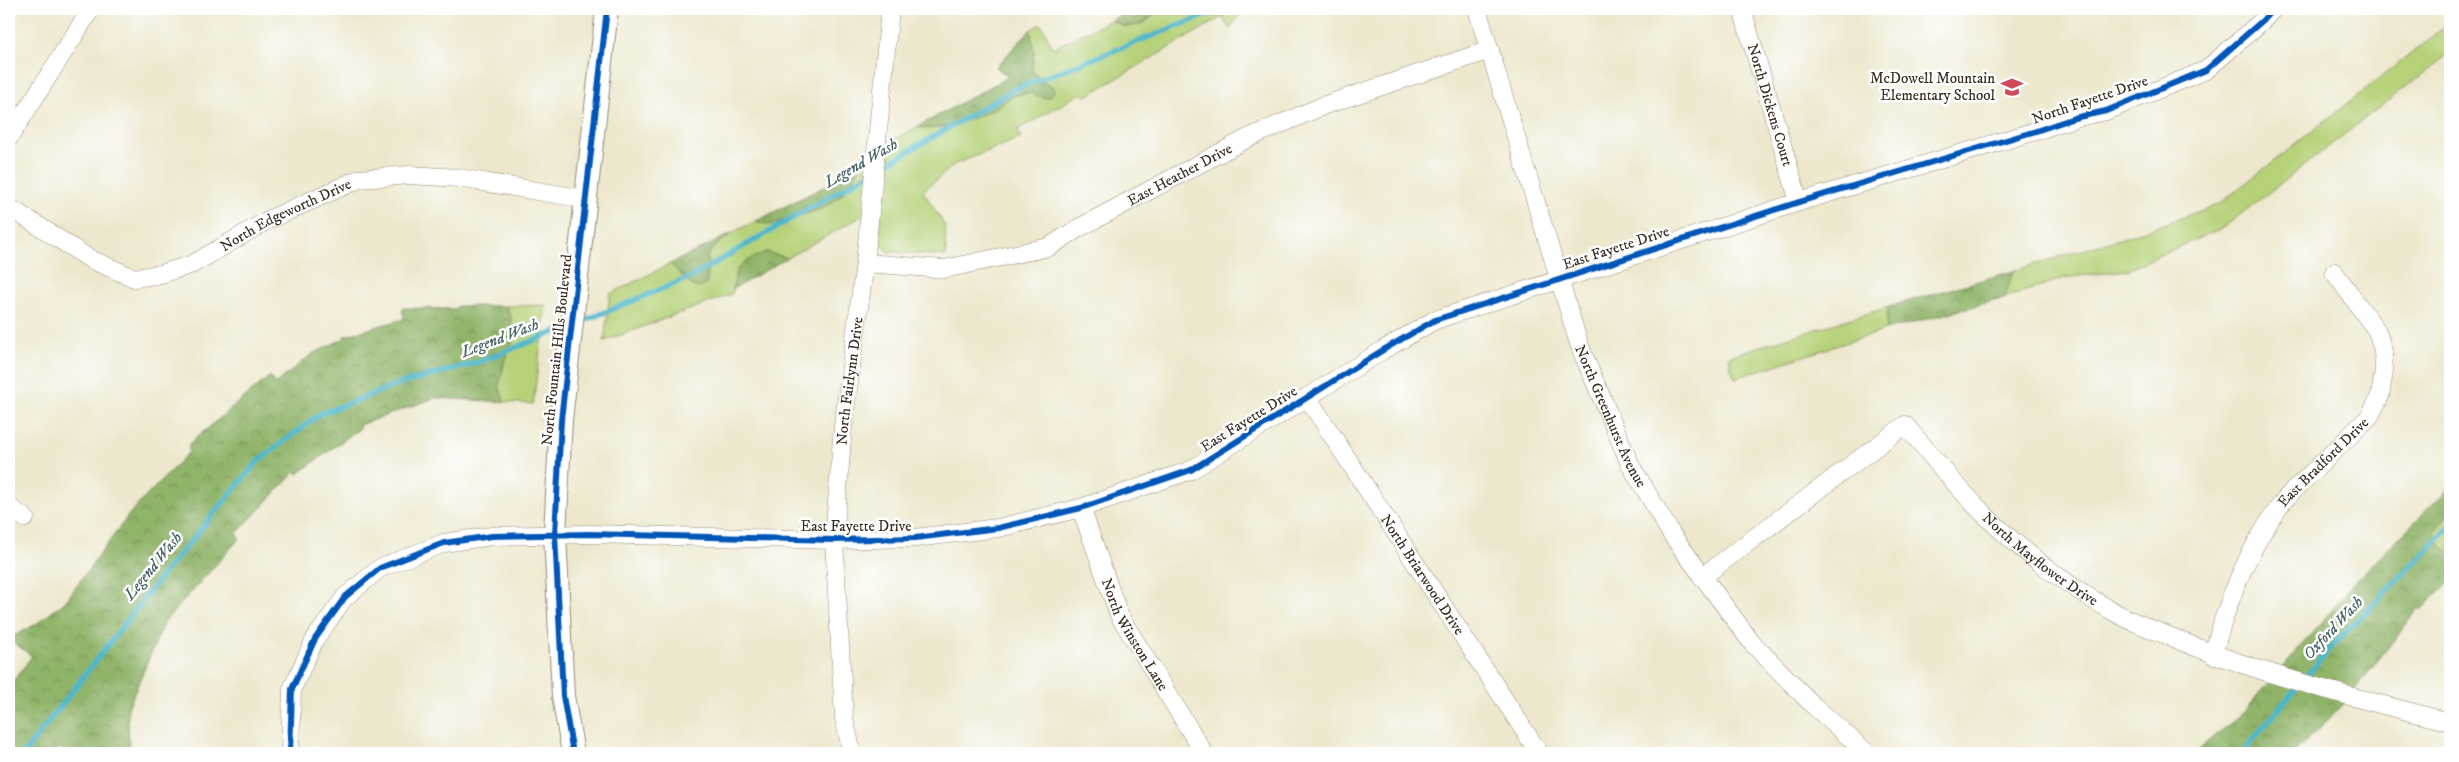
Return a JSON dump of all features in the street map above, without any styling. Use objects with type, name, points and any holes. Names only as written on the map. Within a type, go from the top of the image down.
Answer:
[{"type":"main road","name":"North Fountain Hills Boulevard","points":[[572,753],[563,696],[555,534],[561,420],[607,9]]},
{"type":"street","points":[[9,138],[90,9]]},
{"type":"street","name":"North Fairlynn Drive","points":[[852,753],[844,718],[834,540],[843,426],[865,263],[890,9]]},
{"type":"street","name":"North Greenhurst Avenue","points":[[1477,9],[1580,347],[1630,464],[1672,535],[1752,643],[1781,674],[1867,753]]},
{"type":"street","name":"North Dickens Court","points":[[1742,9],[1799,202]]},
{"type":"street","name":"North Fayette Drive","points":[[1922,166],[2036,132],[2074,118],[2106,111],[2206,70],[2273,9]]},
{"type":"street","name":"East Heather Drive","points":[[865,263],[944,269],[1049,246],[1077,229],[1248,138],[1325,105],[1490,50]]},
{"type":"street","name":"East Fayette Drive","points":[[290,753],[292,689],[315,639],[345,597],[380,568],[444,543],[492,536],[555,534],[834,540],[916,538],[998,528],[1081,508],[1191,470],[1383,350],[1435,320],[1799,202],[1922,166]]},
{"type":"street","name":"North Edgeworth Drive","points":[[9,207],[90,259],[134,278],[161,274],[194,264],[268,220],[359,179],[409,175],[460,178],[585,199]]},
{"type":"street","name":"East Bradford Drive","points":[[2213,655],[2224,615],[2241,568],[2273,514],[2285,499],[2370,416],[2380,396],[2384,371],[2383,351],[2377,331],[2334,272]]},
{"type":"street","name":"North Briarwood Drive","points":[[1307,397],[1539,753]]},
{"type":"street","name":"North Mayflower Drive","points":[[1702,576],[1905,425],[1990,521],[2021,548],[2066,582],[2117,614],[2213,655],[2337,693],[2450,722]]},
{"type":"street","points":[[9,507],[25,518]]},
{"type":"street","name":"North Winston Lane","points":[[1081,508],[1119,615],[1204,753]]},
{"type":"green space","points":[[1132,9],[1160,9],[1143,23],[1137,25],[1126,26],[1111,20]]},
{"type":"green space","points":[[1160,9],[1253,9],[1240,14],[1230,29],[1222,17],[1085,97],[1082,93],[1017,130],[1021,138],[955,164],[923,191],[945,226],[946,256],[888,252],[878,238],[882,205],[787,258],[766,252],[736,270],[732,294],[604,341],[610,294],[670,264],[691,285],[708,277],[708,257],[722,240],[735,231],[756,221],[770,225],[821,209],[845,191],[859,169],[888,155],[889,142],[917,127],[931,129],[968,120],[992,110],[1011,97],[1053,87],[1042,82],[1032,70],[1034,51],[1030,30],[1041,24],[1053,48],[1111,20],[1125,27],[1146,22]]},
{"type":"green space","points":[[2450,23],[2450,53],[2224,227],[2127,270],[2065,278],[2005,298],[2013,271],[2139,233],[2219,204]]},
{"type":"green space","points":[[1030,30],[1034,51],[1032,70],[1042,82],[1053,87],[1054,92],[1047,98],[1028,93],[1020,94],[1011,97],[995,108],[974,118],[936,128],[917,127],[1008,77],[996,67]]},
{"type":"green space","points":[[859,169],[845,191],[821,209],[770,225],[756,221]]},
{"type":"green space","points":[[731,234],[711,250],[707,258],[707,283],[700,288],[691,285],[670,264]]},
{"type":"green space","points":[[766,252],[787,258],[733,289],[742,264]]},
{"type":"green space","points":[[2013,271],[2005,298],[1886,330],[1888,307]]},
{"type":"green space","points":[[546,305],[533,404],[504,402],[499,386],[504,363],[513,341],[511,318],[506,306]]},
{"type":"green space","points":[[457,306],[506,306],[511,318],[513,341],[504,363],[499,386],[504,402],[435,398],[359,425],[360,428],[298,474],[295,472],[236,534],[240,538],[165,621],[128,708],[129,753],[67,753],[60,748],[55,753],[9,753],[9,687],[32,656],[9,639],[36,624],[65,602],[130,513],[189,452],[189,444],[270,376],[275,384],[312,354],[345,338],[344,336],[404,319],[402,308],[456,309]]},
{"type":"green space","points":[[1888,307],[1886,330],[1735,378],[1731,369],[1729,356]]},
{"type":"green space","points":[[2450,487],[2450,512],[2434,531],[2443,548],[2450,551],[2450,581],[2422,610],[2419,608],[2342,706],[2294,753],[2195,753],[2244,712],[2343,597],[2351,585]]},
{"type":"green space","points":[[2450,512],[2450,551],[2443,548],[2434,531]]},
{"type":"waterway","name":"Legend Wash","points":[[878,169],[1017,88],[1222,9]]},
{"type":"waterway","name":"Legend Wash","points":[[576,324],[691,277],[870,173]]},
{"type":"waterway","name":"Legend Wash","points":[[24,753],[164,573],[258,461],[320,414],[399,384],[479,362],[565,328]]},
{"type":"waterway","name":"Oxford Wash","points":[[2242,753],[2328,650],[2450,527]]},
{"type":"cycle path","points":[[573,753],[563,696],[555,534],[561,420],[607,9]]},
{"type":"cycle path","points":[[290,753],[292,689],[315,639],[345,597],[380,568],[444,543],[492,536],[589,534],[834,540],[915,538],[998,528],[1081,508],[1191,470],[1383,350],[1435,320],[1799,202],[2074,118],[2106,111],[2206,70],[2273,9]]},
{"type":"place","name":"McDowell Mountain Elementary School","points":[[2012,87]]}]
